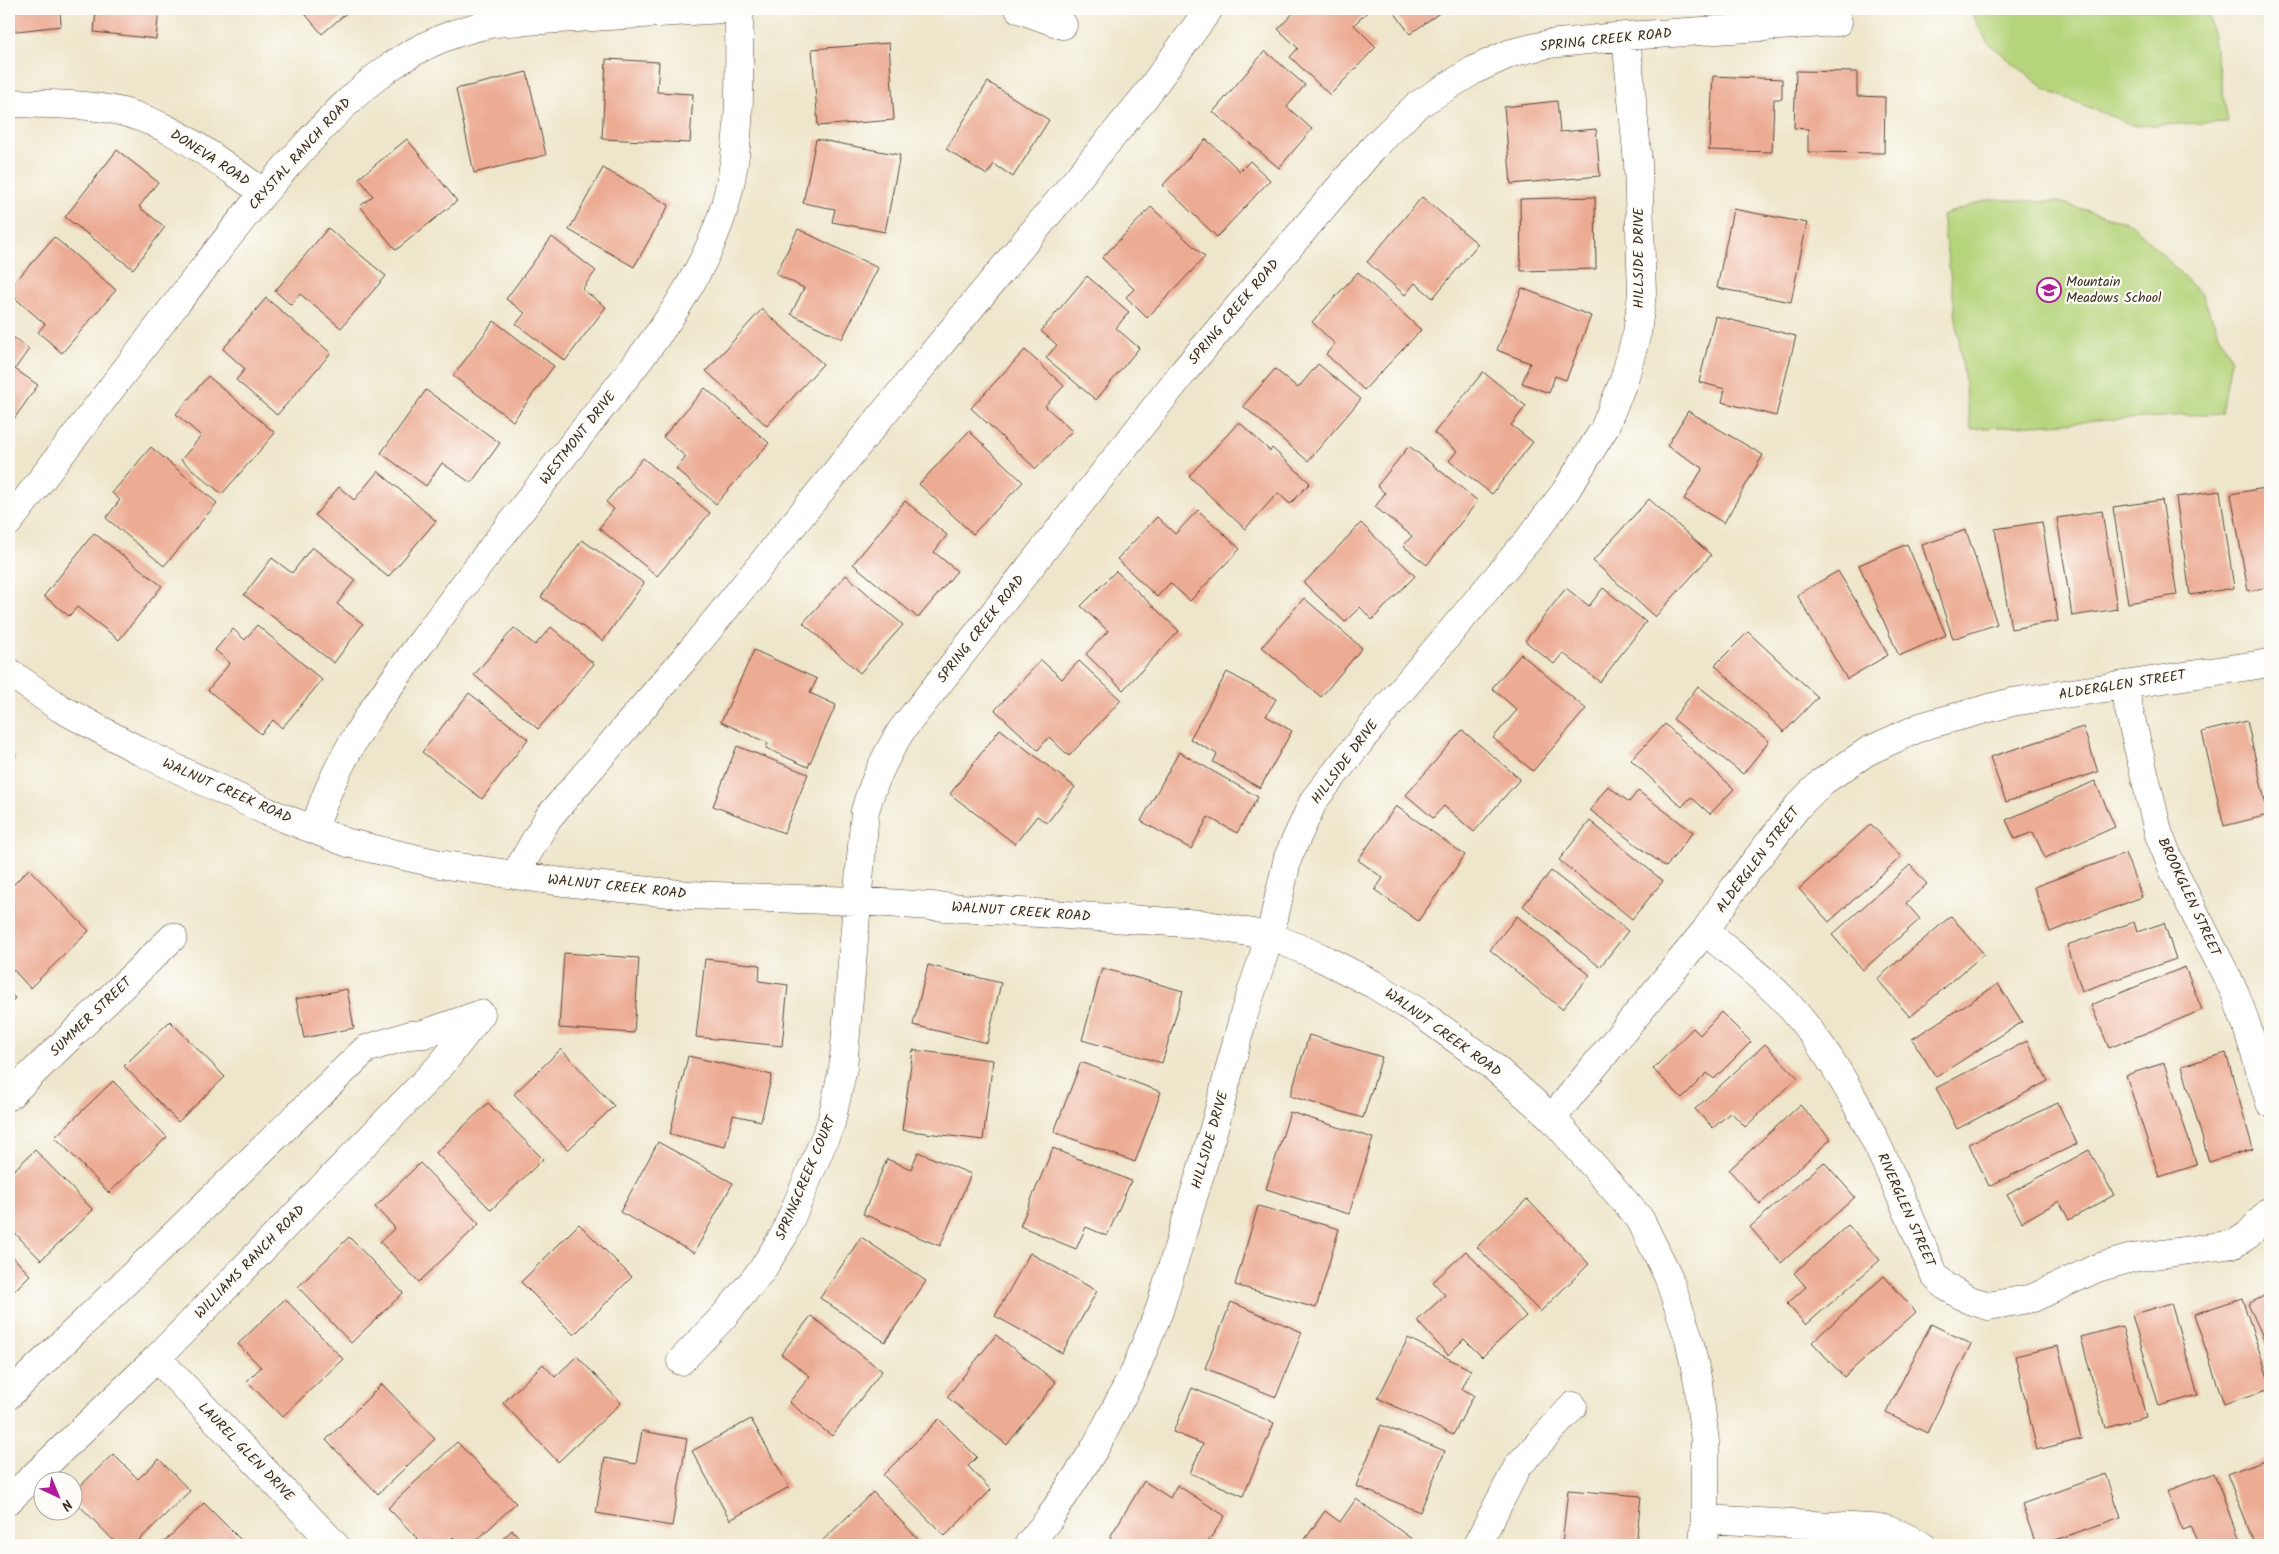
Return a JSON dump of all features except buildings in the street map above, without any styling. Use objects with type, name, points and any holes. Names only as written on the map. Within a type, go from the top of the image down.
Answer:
[{"type":"street","name":"CRYSTAL RANCH ROAD","points":[[9,522],[263,192],[344,104],[368,82],[400,59],[428,44],[467,28],[495,23],[724,9]]},
{"type":"street","name":"WESTMONT DRIVE","points":[[314,829],[328,789],[346,755],[385,691],[488,552],[624,380],[682,297],[706,255],[719,225],[729,187],[734,155],[739,104],[739,9]]},
{"type":"street","points":[[1019,9],[1063,25]]},
{"type":"street","points":[[515,875],[548,818],[691,651],[891,404],[1144,98],[1209,9]]},
{"type":"street","name":"SPRING CREEK ROAD","points":[[856,901],[865,811],[873,783],[901,731],[1184,371],[1373,148],[1416,106],[1474,70],[1511,53],[1549,44],[1626,36],[1838,22]]},
{"type":"street","name":"HILLSIDE DRIVE","points":[[1028,1545],[1049,1518],[1095,1448],[1134,1373],[1155,1320],[1216,1121],[1244,1014],[1270,936],[1288,857],[1314,800],[1388,706],[1529,539],[1565,492],[1604,429],[1624,380],[1637,333],[1642,294],[1638,163],[1626,36]]},
{"type":"street","name":"DONEVA ROAD","points":[[9,102],[64,104],[123,112],[179,136],[263,192]]},
{"type":"street","name":"ALDERGLEN STREET","points":[[1552,1118],[1705,931],[1734,888],[1798,806],[1822,782],[1868,751],[1924,726],[2012,702],[2270,663]]},
{"type":"street","name":"WALNUT CREEK ROAD","points":[[9,672],[60,708],[140,751],[266,811],[348,843],[412,858],[563,882],[689,895],[856,901],[1202,924],[1270,936],[1320,957],[1373,984],[1420,1013],[1489,1063],[1552,1118],[1640,1219],[1668,1276],[1689,1339],[1698,1382],[1705,1442],[1703,1545]]},
{"type":"street","name":"BROOKGLEN STREET","points":[[2123,685],[2159,836],[2175,874],[2234,993],[2247,1027],[2270,1103]]},
{"type":"street","name":"SPRINGCREEK COURT","points":[[681,1361],[724,1316],[771,1256],[784,1235],[831,1123],[844,1068],[856,901]]},
{"type":"street","name":"RIVERGLEN STREET","points":[[1705,931],[1785,1000],[1814,1036],[1850,1092],[1881,1155],[1935,1276],[1945,1286],[1969,1300],[1989,1306],[2033,1298],[2097,1268],[2132,1258],[2234,1244],[2258,1226],[2270,1211]]},
{"type":"street","name":"SUMMER STREET","points":[[9,1096],[173,938]]},
{"type":"street","name":"WILLIAMS RANCH ROAD","points":[[9,1395],[366,1049],[410,1035],[424,1034],[481,1014],[441,1065],[157,1358],[9,1500]]},
{"type":"street","name":"LAUREL GLEN DRIVE","points":[[157,1358],[335,1545]]},
{"type":"street","points":[[1477,1545],[1518,1466],[1572,1406]]},
{"type":"street","points":[[1705,1518],[1888,1529],[1922,1545]]},
{"type":"green space","points":[[1969,9],[2208,9],[2228,122],[2135,126],[2046,90],[1987,42]]},
{"type":"green space","points":[[1991,199],[2059,202],[2132,224],[2202,295],[2231,360],[2222,413],[1971,429],[1942,215]]},
{"type":"place","name":"Mountain Meadows School","points":[[2049,290]]}]
